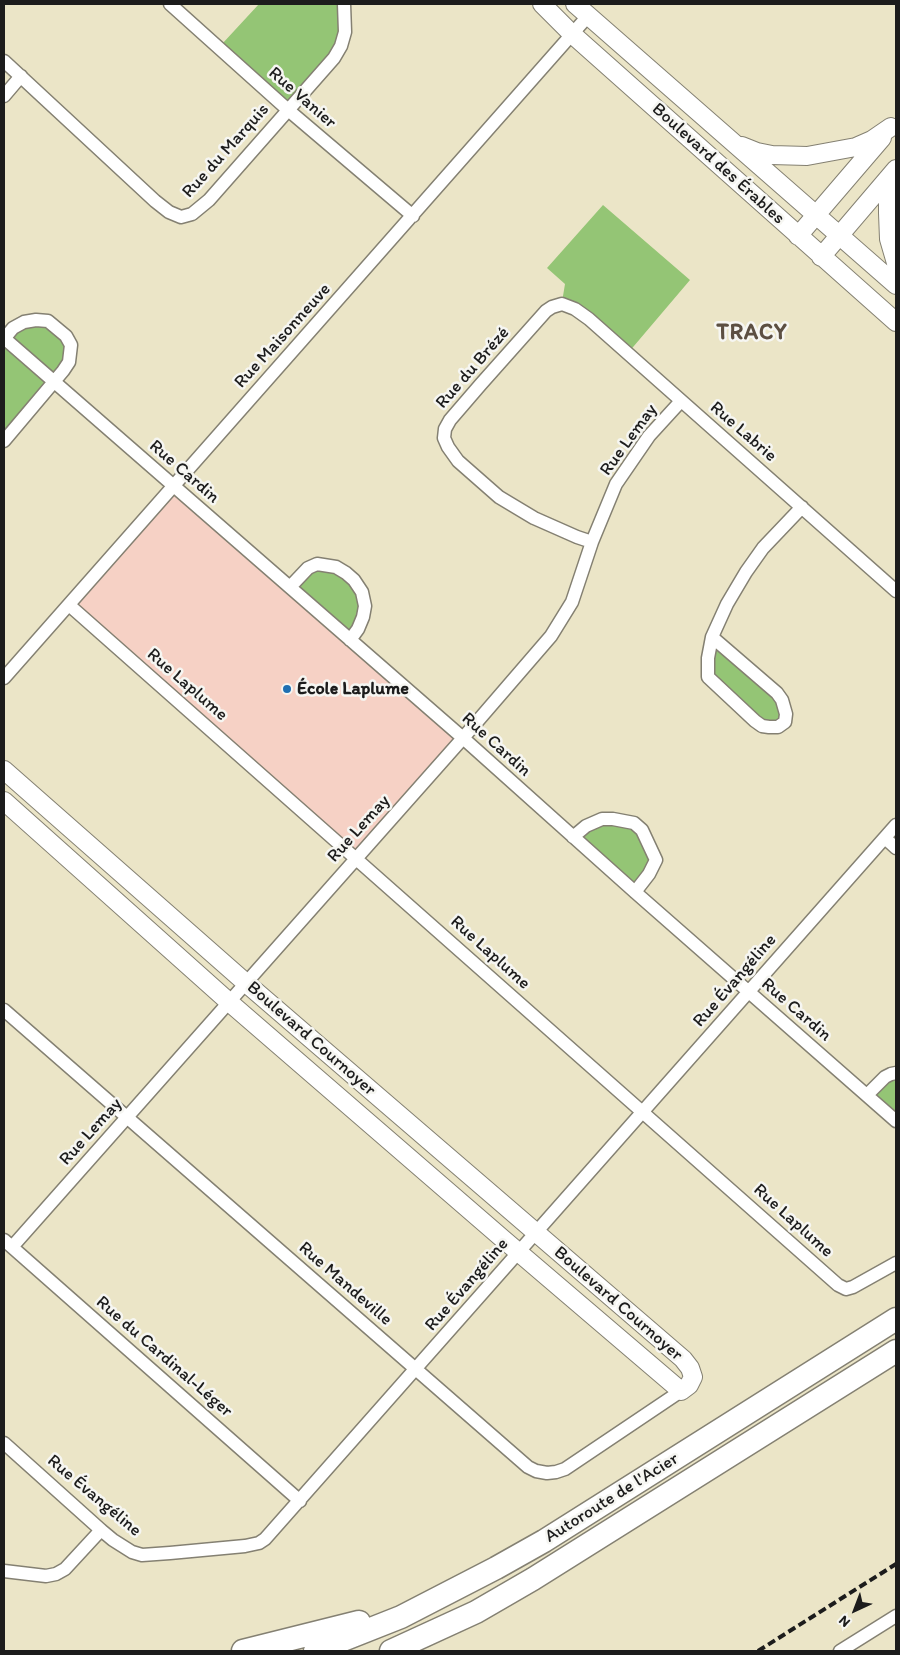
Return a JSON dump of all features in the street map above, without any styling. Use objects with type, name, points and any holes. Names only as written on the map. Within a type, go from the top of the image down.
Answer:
[{"type":"highway","name":"Autoroute de l'Acier","points":[[315,1651],[365,1632],[428,1604],[544,1541],[896,1319]]},
{"type":"highway","name":"Autoroute de l'Acier","points":[[391,1651],[476,1612],[533,1579],[896,1351]]},
{"type":"highway","points":[[243,1651],[428,1604]]},
{"type":"street","name":"Rue Vanier","points":[[170,4],[288,109],[413,216]]},
{"type":"street","name":"Rue du Marquis","points":[[4,61],[155,201],[169,212],[181,217],[192,214],[209,200],[334,58],[341,46],[345,32],[344,4]]},
{"type":"street","name":"Boulevard des Érables","points":[[542,4],[572,34],[896,322]]},
{"type":"street","name":"Boulevard des Érables","points":[[582,10],[896,285]]},
{"type":"street","name":"Rue Maisonneuve","points":[[4,678],[572,34],[582,10]]},
{"type":"street","points":[[4,96],[21,76]]},
{"type":"street","points":[[729,139],[757,152],[807,156],[856,147],[872,140],[894,124]]},
{"type":"street","points":[[798,236],[894,124]]},
{"type":"street","points":[[821,257],[896,169]]},
{"type":"street","points":[[896,173],[888,201],[888,213],[889,239],[896,263]]},
{"type":"street","name":"Rue Labrie","points":[[562,304],[589,319],[896,591]]},
{"type":"street","name":"Rue du Brézé","points":[[562,304],[546,311],[450,420],[444,429],[444,438],[458,460],[499,497],[534,518],[577,538],[592,542]]},
{"type":"street","name":"Rue Cardin","points":[[55,382],[69,362],[71,345],[66,336],[48,321],[24,322],[13,328],[4,339],[463,738],[896,1121]]},
{"type":"street","points":[[4,441],[55,382]]},
{"type":"street","name":"Rue Lemay","points":[[8,1243],[126,1118],[230,1002],[463,738],[558,626],[572,602],[592,542],[619,478],[649,436],[681,400]]},
{"type":"street","points":[[712,637],[777,692],[782,700],[786,714],[785,722],[778,726],[762,726],[755,721],[708,677],[708,658],[712,637],[727,604],[746,572],[763,548],[802,507]]},
{"type":"street","points":[[290,587],[308,568],[317,564],[336,567],[354,580],[362,592],[365,606],[358,629],[350,640]]},
{"type":"street","name":"Rue Laplume","points":[[69,605],[838,1285],[846,1289],[853,1287],[896,1263]]},
{"type":"street","name":"Boulevard Cournoyer","points":[[4,770],[246,983],[683,1359],[690,1368],[693,1377],[689,1385],[681,1391],[519,1253],[230,1002],[4,801]]},
{"type":"street","points":[[573,837],[586,826],[602,820],[613,819],[634,823],[642,830],[656,860],[649,874],[635,892]]},
{"type":"street","name":"Rue Évangéline","points":[[4,1443],[101,1530],[127,1549],[142,1555],[245,1546],[259,1543],[266,1539],[896,825]]},
{"type":"street","points":[[885,838],[896,848]]},
{"type":"street","name":"Rue Mandeville","points":[[4,1010],[528,1467],[547,1473],[565,1469],[681,1391]]},
{"type":"street","points":[[866,1095],[885,1077],[896,1073]]},
{"type":"street","name":"Rue du Cardinal-Léger","points":[[8,1243],[300,1501]]},
{"type":"street","points":[[4,1571],[46,1576],[56,1574],[65,1569],[101,1530]]},
{"type":"street","points":[[840,1651],[896,1616]]},
{"type":"shaded area","name":"École Laplume","points":[[175,488],[457,738],[357,852],[74,604]]},
{"type":"green space","points":[[259,4],[342,4],[340,45],[290,104],[222,44]]},
{"type":"green space","points":[[603,205],[690,280],[628,353],[562,302],[565,284],[547,268]]},
{"type":"green space","points":[[24,322],[59,329],[70,353],[4,434],[4,342]]},
{"type":"green space","points":[[308,568],[344,574],[361,593],[361,617],[352,637],[294,587]]},
{"type":"green space","points":[[714,640],[776,694],[783,720],[763,724],[710,676]]},
{"type":"green space","points":[[634,823],[653,859],[636,886],[577,833],[586,826]]},
{"type":"green space","points":[[896,1074],[896,1119],[868,1094]]},
{"type":"railway","points":[[758,1651],[896,1564]]},
{"type":"place","name":"École Laplume","points":[[287,689]]},
{"type":"district","name":"TRACY","points":[[752,333]]}]
